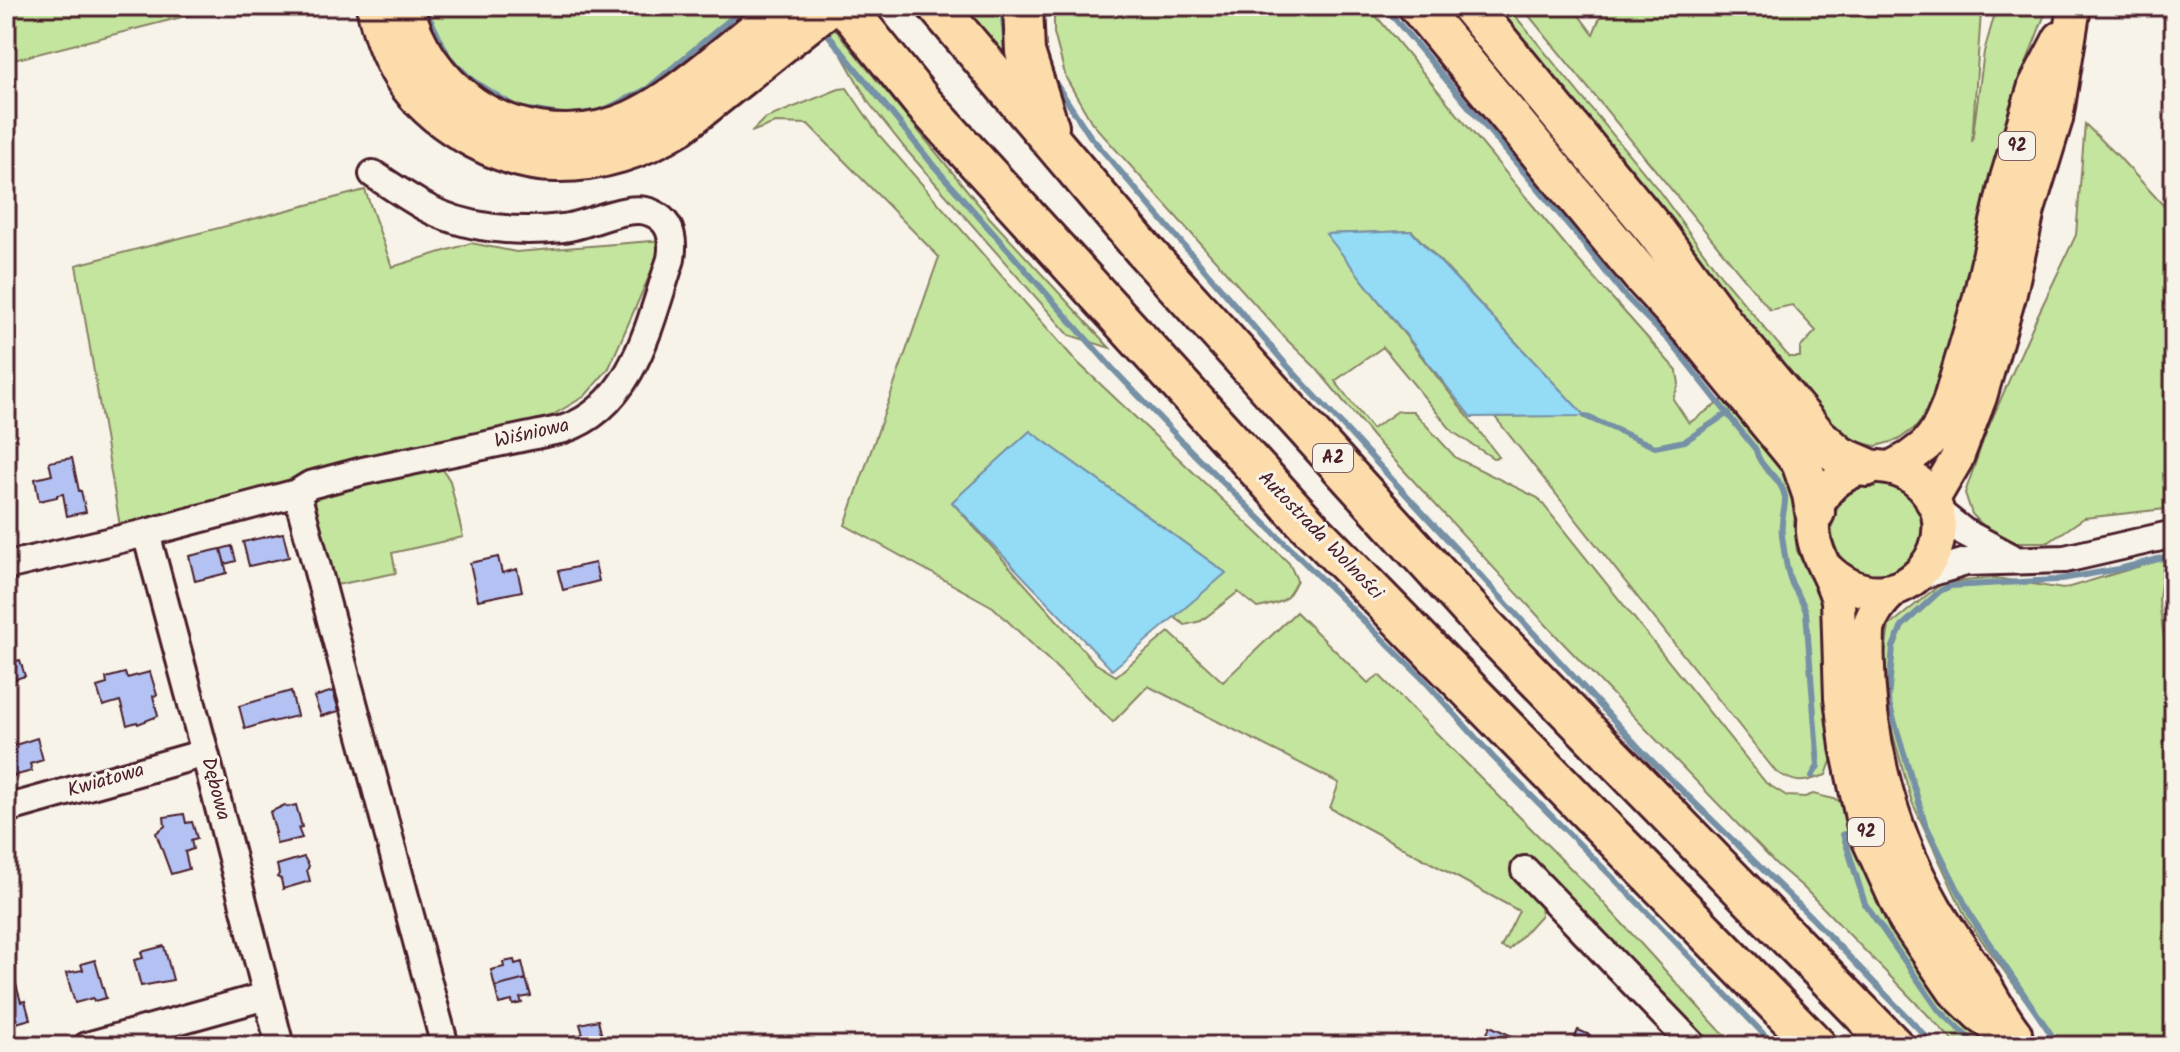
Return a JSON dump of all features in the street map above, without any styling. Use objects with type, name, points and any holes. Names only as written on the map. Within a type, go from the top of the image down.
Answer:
[{"type":"highway","points":[[376,6],[391,55],[409,85],[429,105],[458,129],[485,144],[523,158],[557,163],[626,152],[654,141],[680,125],[807,13]]},
{"type":"highway","points":[[404,6],[417,45],[457,96],[503,123],[528,131],[565,135],[605,131],[647,114],[807,13]]},
{"type":"highway","name":"Autostrada Wolności","points":[[845,6],[924,104],[1308,525],[1816,1045]]},
{"type":"highway","name":"A2","points":[[937,6],[1143,249],[1485,626],[1894,1046]]},
{"type":"highway","points":[[1023,6],[1025,52],[1055,144]]},
{"type":"highway","points":[[1418,6],[1801,462],[1815,512]]},
{"type":"highway","points":[[1470,6],[1657,233],[1723,323],[1818,437],[1840,456],[1878,467]]},
{"type":"main road","name":"92","points":[[2023,1046],[1979,1015],[1954,991],[1905,920],[1865,832],[1842,710],[1838,600],[1814,542],[1813,527],[1815,512],[1834,482],[1854,470],[1909,458],[1926,445],[1937,431],[1949,403],[1979,301],[2007,178],[2035,86],[2074,9]]},
{"type":"main road","name":"92","points":[[2023,1046],[1935,908],[1910,858],[1885,786],[1871,720],[1868,631],[1879,606],[1932,558],[1936,546],[1939,534],[1934,505],[1956,460],[1980,397],[2006,308],[2028,210],[2056,119],[2074,9]]},
{"type":"main road","points":[[1878,467],[1900,471],[1919,483],[1934,505]]},
{"type":"main road","points":[[1826,568],[1850,587],[1865,591],[1881,592],[1906,583]]},
{"type":"street","name":"Wiśniowa","points":[[6,566],[297,493],[310,485],[363,471],[564,429],[578,424],[610,400],[635,361],[671,259],[672,232],[666,224],[653,213],[637,209],[564,228],[483,226],[457,221],[424,207],[373,174]]},
{"type":"street","points":[[297,493],[445,1046]]},
{"type":"street","points":[[1934,505],[1964,532],[2014,559]]},
{"type":"street","name":"Dębowa","points":[[146,533],[280,1046]]},
{"type":"street","points":[[1906,583],[1966,562],[2065,559],[2174,534]]},
{"type":"street","name":"Kwiatowa","points":[[6,809],[205,753]]},
{"type":"street","points":[[1525,870],[1694,1046]]},
{"type":"street","points":[[87,1046],[266,996]]},
{"type":"street","points":[[1854,1004],[1879,1046]]},
{"type":"green space","points":[[6,6],[225,6],[6,62]]},
{"type":"green space","points":[[417,6],[744,6],[752,16],[649,99],[574,122],[490,104],[450,71]]},
{"type":"green space","points":[[805,6],[831,24],[989,217],[1110,348],[1069,335],[908,152],[869,103],[834,41]]},
{"type":"green space","points":[[963,6],[1010,6],[1020,80]]},
{"type":"green space","points":[[1054,6],[1368,6],[1573,254],[1677,371],[1679,384],[1673,399],[1689,423],[1730,395],[1793,476],[1797,494],[1794,524],[1797,551],[1823,608],[1827,728],[1833,756],[1826,775],[1806,781],[1796,781],[1776,772],[1495,417],[1584,415],[1412,231],[1327,234],[1499,457],[1493,458],[1453,432],[1383,347],[1335,381],[1372,429],[1398,411],[1413,411],[1456,458],[1538,498],[1766,783],[1787,796],[1813,794],[1838,800],[1952,1007],[1994,1046],[1956,1044],[1803,887],[1776,864],[1563,643],[1374,438],[1316,368],[1287,340],[1092,123],[1066,78],[1054,33]]},
{"type":"green space","points":[[1494,6],[1507,6],[1656,187],[1721,276],[1789,357],[1800,357],[1800,348],[1816,331],[1792,305],[1770,310],[1521,6],[1572,6],[1593,34],[1605,6],[1985,6],[1981,12],[1972,142],[1984,52],[1997,6],[2048,6],[2010,105],[1956,327],[1929,411],[1916,427],[1898,440],[1876,446],[1841,439],[1724,298],[1671,220]]},
{"type":"green space","points":[[847,88],[879,135],[1075,360],[1289,563],[1297,580],[1286,598],[1277,603],[1257,608],[1238,592],[1201,621],[1185,625],[1174,617],[1225,572],[1030,431],[952,502],[1095,663],[1116,676],[1169,632],[1223,682],[1296,612],[1368,683],[1379,675],[1589,887],[1734,1046],[1702,1046],[1539,899],[1541,915],[1509,950],[1501,947],[1519,911],[1330,808],[1339,783],[1148,686],[1113,722],[993,607],[845,525],[939,257],[808,124],[775,123],[751,132],[764,119]]},
{"type":"green space","points":[[2085,124],[2174,217],[2174,508],[2084,518],[2049,542],[2013,542],[1988,531],[1972,514],[1965,493],[1985,435],[2076,235]]},
{"type":"green space","points":[[365,190],[392,267],[471,243],[516,252],[665,240],[609,368],[585,396],[551,416],[120,526],[76,265]]},
{"type":"green space","points":[[442,468],[450,481],[463,537],[392,553],[396,573],[331,586],[306,494]]},
{"type":"green space","points":[[1878,484],[1895,488],[1910,498],[1920,513],[1924,530],[1920,547],[1910,562],[1895,572],[1878,576],[1861,572],[1846,562],[1836,547],[1832,530],[1836,513],[1846,498],[1861,488]]},
{"type":"green space","points":[[2164,559],[2159,600],[2174,704],[2174,1046],[2061,1046],[1967,920],[1912,802],[1880,688],[1889,626],[1942,583],[1996,578],[2063,589]]},
{"type":"water","points":[[1411,231],[1585,416],[1471,417],[1326,234]]},
{"type":"water","points":[[1030,431],[1226,573],[1112,670],[952,502]]},
{"type":"building","points":[[72,458],[86,512],[67,516],[63,494],[39,501],[35,479],[52,475],[49,462]]},
{"type":"building","points":[[283,533],[289,557],[249,566],[243,542]]},
{"type":"building","points":[[232,546],[236,561],[225,564],[221,549]]},
{"type":"building","points":[[221,549],[227,573],[195,581],[189,556]]},
{"type":"building","points":[[498,557],[502,573],[517,569],[522,591],[478,600],[470,563]]},
{"type":"building","points":[[595,563],[599,581],[563,590],[558,571]]},
{"type":"building","points":[[20,660],[25,676],[6,682],[6,664]]},
{"type":"building","points":[[150,672],[157,695],[153,696],[158,716],[127,725],[120,701],[103,706],[97,687],[107,684],[106,678],[125,673],[127,678]]},
{"type":"building","points":[[291,691],[297,716],[245,729],[239,706]]},
{"type":"building","points":[[333,691],[339,711],[321,716],[314,697]]},
{"type":"building","points":[[37,738],[43,760],[30,764],[32,771],[6,778],[6,748]]},
{"type":"building","points":[[285,805],[296,805],[302,838],[277,844],[270,812]]},
{"type":"building","points":[[184,814],[186,823],[192,822],[197,838],[191,840],[193,849],[185,852],[189,869],[171,874],[156,833],[165,826],[164,817]]},
{"type":"building","points":[[304,857],[309,866],[310,881],[283,889],[281,879],[277,877],[277,865]]},
{"type":"building","points":[[164,946],[173,980],[141,986],[134,960],[143,958],[141,952]]},
{"type":"building","points":[[95,960],[106,998],[75,1003],[66,973],[83,970],[81,964]]},
{"type":"building","points":[[514,960],[515,964],[522,962],[526,979],[495,987],[491,970],[504,967],[503,962]]},
{"type":"building","points":[[526,979],[531,996],[520,998],[522,1003],[513,1005],[512,1001],[499,1004],[495,987]]},
{"type":"building","points":[[15,981],[30,1019],[13,1024],[10,1015],[6,1014],[6,984]]},
{"type":"building","points":[[598,1020],[604,1046],[574,1046],[572,1037],[583,1034],[580,1024]]},
{"type":"building","points":[[1490,1026],[1523,1041],[1521,1046],[1492,1046],[1493,1043],[1485,1039]]},
{"type":"building","points":[[1578,1030],[1590,1035],[1586,1046],[1571,1046]]},
{"type":"building","points":[[240,1035],[246,1046],[225,1046],[223,1040]]},
{"type":"waterway","points":[[426,6],[449,57],[472,80],[517,108],[566,116],[602,111],[647,89],[740,11]]},
{"type":"waterway","points":[[981,6],[1002,11]]},
{"type":"waterway","points":[[1002,6],[1006,49]]},
{"type":"waterway","points":[[1384,6],[1624,295],[1673,345],[1780,484],[1785,497],[1782,530],[1787,566],[1806,612],[1818,766],[1812,776]]},
{"type":"waterway","points":[[822,27],[934,166],[1112,368],[1193,453],[1423,679],[1493,757],[1775,1046]]},
{"type":"waterway","points":[[1052,78],[1090,136],[1283,361],[1645,754],[1811,917],[1935,1046]]},
{"type":"waterway","points":[[1585,416],[1655,447],[1685,441],[1728,413]]},
{"type":"waterway","points":[[2059,1046],[1972,918],[1925,823],[1888,700],[1893,647],[1902,626],[1940,591],[1950,586],[2056,580],[2174,555]]},
{"type":"waterway","points":[[1843,834],[1865,904],[1938,1009],[1977,1046]]}]
